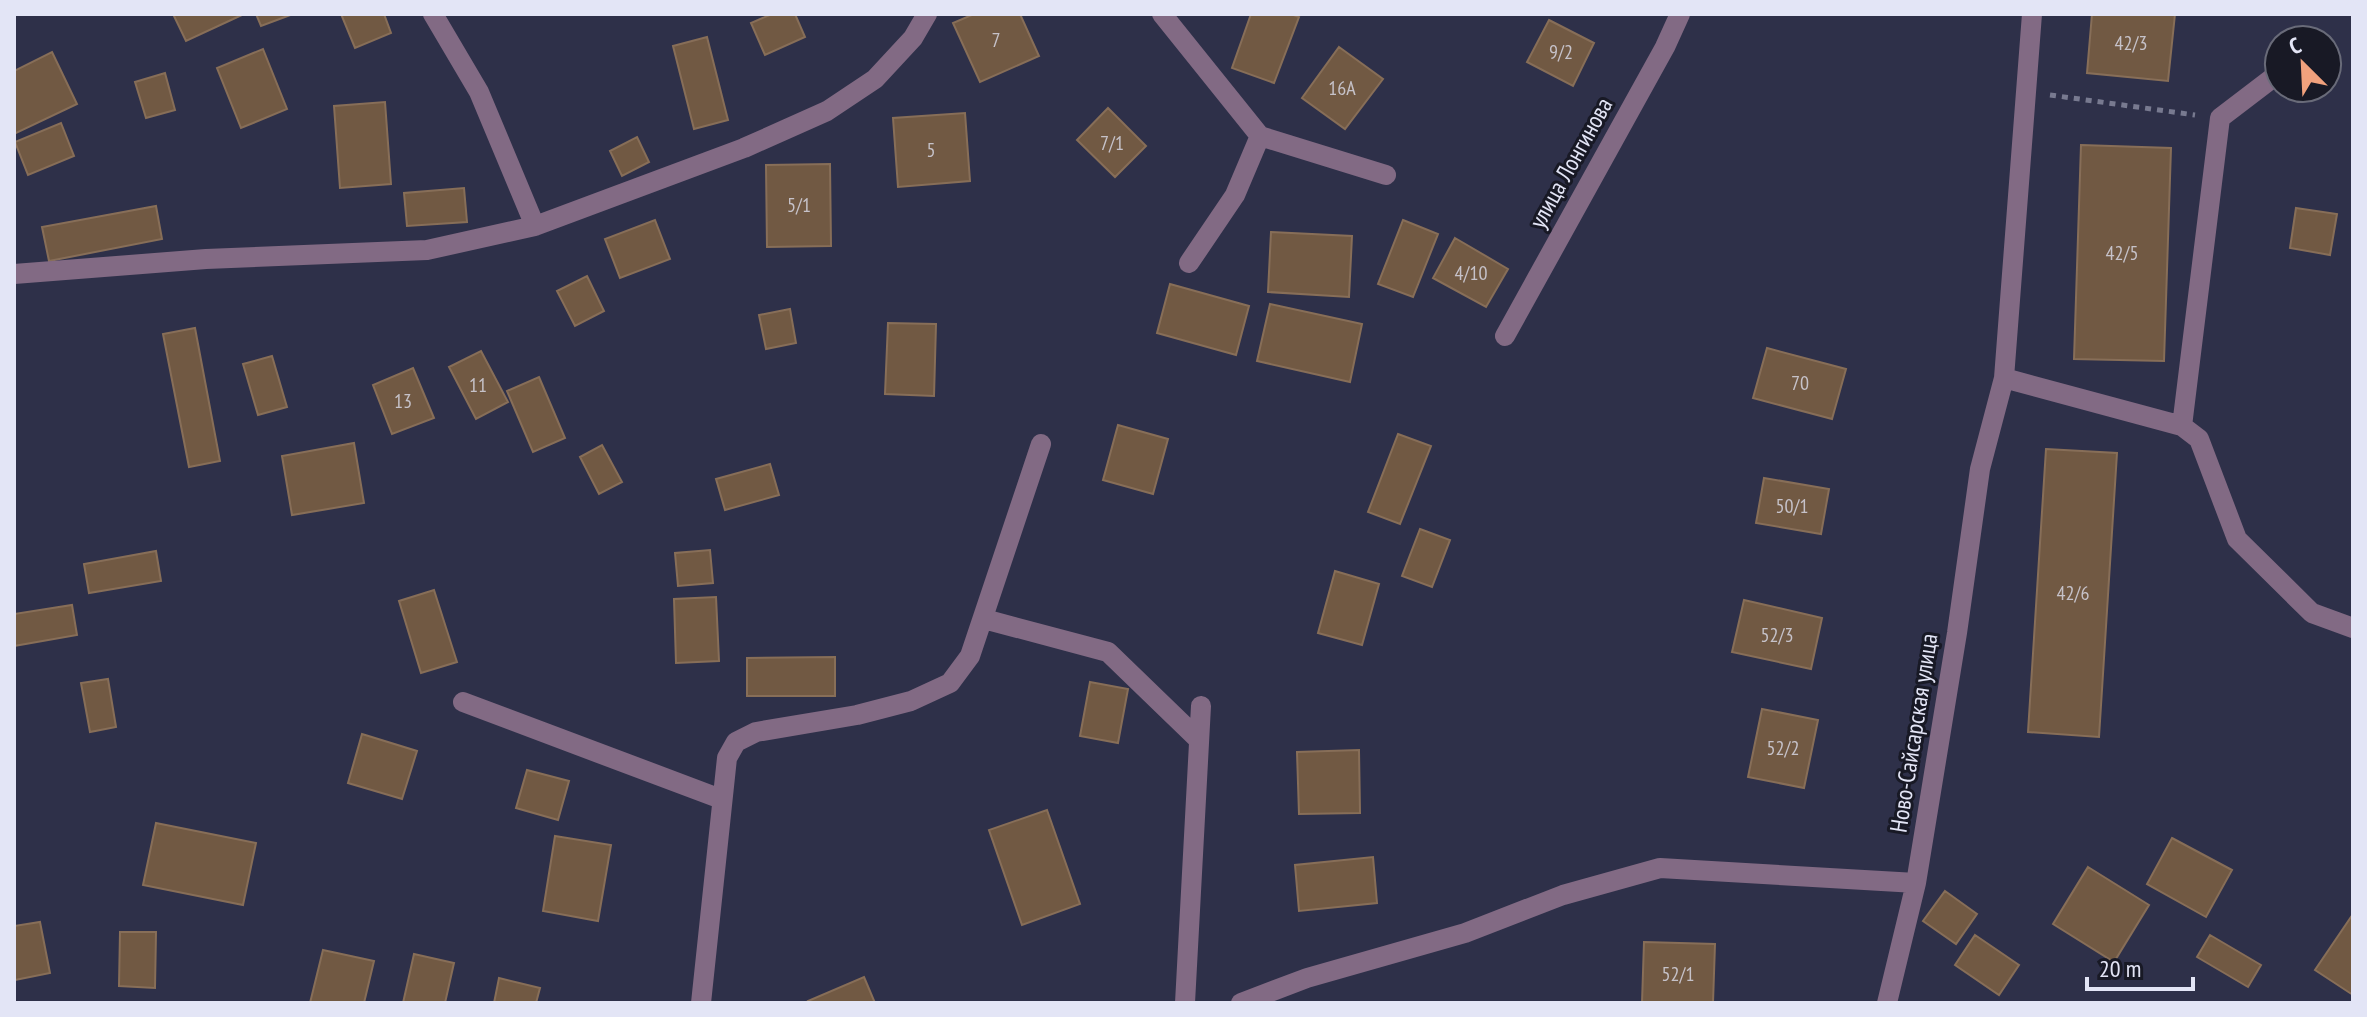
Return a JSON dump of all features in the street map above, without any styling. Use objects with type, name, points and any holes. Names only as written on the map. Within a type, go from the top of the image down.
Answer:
[{"type":"street","points":[[433,14],[479,92],[535,226]]},
{"type":"street","points":[[14,274],[206,259],[427,250],[535,226],[744,148],[827,111],[875,79],[913,38],[927,14]]},
{"type":"street","points":[[1162,14],[1260,136],[1386,175]]},
{"type":"street","name":"улица Лонгинова","points":[[1505,336],[1665,47],[1680,14]]},
{"type":"street","name":"Ново-Сайсарская улица","points":[[1887,1003],[1916,883],[1980,469],[2004,378],[2032,14]]},
{"type":"street","points":[[2182,426],[2220,118],[2263,85]]},
{"type":"street","points":[[1189,263],[1235,195],[1260,136]]},
{"type":"street","points":[[2004,378],[2182,426],[2199,439],[2237,539],[2312,613],[2353,628]]},
{"type":"street","points":[[701,1003],[721,799],[727,758],[736,742],[756,732],[857,715],[911,701],[950,683],[970,656],[1041,444]]},
{"type":"street","points":[[984,619],[1108,652],[1199,740]]},
{"type":"street","points":[[463,702],[721,799]]},
{"type":"street","points":[[1185,1003],[1201,706]]},
{"type":"street","points":[[1241,1003],[1307,978],[1465,933],[1563,895],[1660,868],[1916,883]]},
{"type":"path","points":[[2026,92],[2220,118]]},
{"type":"building","points":[[173,14],[244,14],[186,41]]},
{"type":"building","points":[[256,14],[293,14],[261,26]]},
{"type":"building","points":[[341,14],[384,14],[391,33],[355,48]]},
{"type":"building","points":[[772,14],[795,14],[805,37],[765,55],[751,23]]},
{"type":"building","points":[[974,14],[1020,14],[1039,56],[980,82],[953,23]]},
{"type":"building","points":[[1251,14],[1291,14],[1299,17],[1274,83],[1232,68]]},
{"type":"building","points":[[2092,14],[2175,14],[2168,81],[2087,73]]},
{"type":"building","points":[[1549,20],[1594,43],[1573,86],[1527,62]]},
{"type":"building","points":[[707,37],[728,120],[694,129],[673,46]]},
{"type":"building","points":[[1339,47],[1383,79],[1345,129],[1302,98]]},
{"type":"building","points":[[263,49],[287,109],[241,128],[217,68]]},
{"type":"building","points":[[52,52],[77,104],[14,134],[14,71]]},
{"type":"building","points":[[165,73],[175,110],[146,118],[135,82]]},
{"type":"building","points":[[385,102],[391,184],[340,188],[334,106]]},
{"type":"building","points":[[1108,108],[1146,146],[1115,177],[1077,140]]},
{"type":"building","points":[[965,113],[970,181],[898,187],[893,118]]},
{"type":"building","points":[[61,123],[74,156],[28,175],[15,142]]},
{"type":"building","points":[[637,137],[649,162],[622,176],[610,151]]},
{"type":"building","points":[[2081,145],[2171,148],[2164,361],[2074,359]]},
{"type":"building","points":[[830,164],[831,246],[767,247],[766,165]]},
{"type":"building","points":[[464,188],[467,222],[407,226],[404,193]]},
{"type":"building","points":[[156,206],[162,239],[49,261],[42,227]]},
{"type":"building","points":[[2296,208],[2337,214],[2330,255],[2290,248]]},
{"type":"building","points":[[655,220],[670,259],[620,278],[605,239]]},
{"type":"building","points":[[1403,220],[1438,234],[1413,297],[1378,284]]},
{"type":"building","points":[[1271,232],[1352,236],[1349,297],[1268,292]]},
{"type":"building","points":[[1455,238],[1508,269],[1486,307],[1433,278]]},
{"type":"building","points":[[587,276],[604,311],[575,326],[557,291]]},
{"type":"building","points":[[1170,284],[1249,306],[1236,355],[1157,333]]},
{"type":"building","points":[[1270,304],[1362,324],[1350,382],[1257,361]]},
{"type":"building","points":[[790,309],[796,343],[766,349],[759,315]]},
{"type":"building","points":[[888,323],[936,324],[934,396],[885,394]]},
{"type":"building","points":[[195,328],[220,461],[189,467],[163,334]]},
{"type":"building","points":[[1767,348],[1846,369],[1832,419],[1753,398]]},
{"type":"building","points":[[481,351],[508,402],[476,419],[449,367]]},
{"type":"building","points":[[272,356],[287,407],[258,415],[243,364]]},
{"type":"building","points":[[413,368],[434,418],[392,434],[373,385]]},
{"type":"building","points":[[539,377],[565,438],[533,452],[507,391]]},
{"type":"building","points":[[1118,425],[1168,439],[1153,494],[1103,480]]},
{"type":"building","points":[[1398,434],[1431,446],[1400,524],[1368,512]]},
{"type":"building","points":[[354,443],[364,503],[292,515],[282,456]]},
{"type":"building","points":[[602,445],[622,482],[599,494],[580,457]]},
{"type":"building","points":[[2046,449],[2117,453],[2099,737],[2028,732]]},
{"type":"building","points":[[770,464],[779,495],[725,510],[716,479]]},
{"type":"building","points":[[1764,478],[1829,489],[1821,534],[1756,523]]},
{"type":"building","points":[[1420,529],[1450,540],[1432,587],[1402,576]]},
{"type":"building","points":[[710,550],[713,583],[678,586],[675,553]]},
{"type":"building","points":[[156,551],[161,581],[89,593],[84,564]]},
{"type":"building","points":[[1335,571],[1379,584],[1362,645],[1318,633]]},
{"type":"building","points":[[434,590],[457,662],[421,673],[399,601]]},
{"type":"building","points":[[716,597],[719,661],[676,663],[674,599]]},
{"type":"building","points":[[1744,600],[1822,618],[1811,669],[1732,652]]},
{"type":"building","points":[[72,605],[77,635],[14,646],[14,614]]},
{"type":"building","points":[[835,657],[835,696],[747,696],[747,658]]},
{"type":"building","points":[[108,679],[116,727],[90,732],[81,683]]},
{"type":"building","points":[[1090,682],[1128,689],[1118,743],[1080,736]]},
{"type":"building","points":[[1762,709],[1818,720],[1804,788],[1748,777]]},
{"type":"building","points":[[362,734],[417,751],[402,799],[348,783]]},
{"type":"building","points":[[1359,750],[1360,813],[1299,814],[1297,752]]},
{"type":"building","points":[[527,770],[569,781],[558,820],[516,808]]},
{"type":"building","points":[[1047,810],[1080,904],[1022,925],[989,830]]},
{"type":"building","points":[[156,823],[256,843],[243,905],[143,885]]},
{"type":"building","points":[[555,836],[611,845],[598,921],[543,911]]},
{"type":"building","points":[[2172,838],[2232,870],[2206,917],[2147,884]]},
{"type":"building","points":[[1373,857],[1377,903],[1299,911],[1295,865]]},
{"type":"building","points":[[2088,867],[2149,905],[2114,962],[2053,924]]},
{"type":"building","points":[[1945,891],[1977,914],[1956,944],[1923,921]]},
{"type":"building","points":[[2353,914],[2353,995],[2315,970]]},
{"type":"building","points":[[40,922],[50,973],[15,980],[14,926]]},
{"type":"building","points":[[120,932],[156,932],[155,988],[119,986]]},
{"type":"building","points":[[1975,935],[2019,965],[1999,995],[1955,965]]},
{"type":"building","points":[[2210,935],[2261,965],[2248,987],[2197,957]]},
{"type":"building","points":[[1644,942],[1715,944],[1713,1003],[1642,1003]]},
{"type":"building","points":[[323,950],[374,961],[364,1003],[310,1003]]},
{"type":"building","points":[[414,954],[454,963],[445,1003],[403,1003]]},
{"type":"building","points":[[864,977],[875,1003],[808,1001]]},
{"type":"building","points":[[499,978],[540,988],[536,1003],[494,1003]]}]
